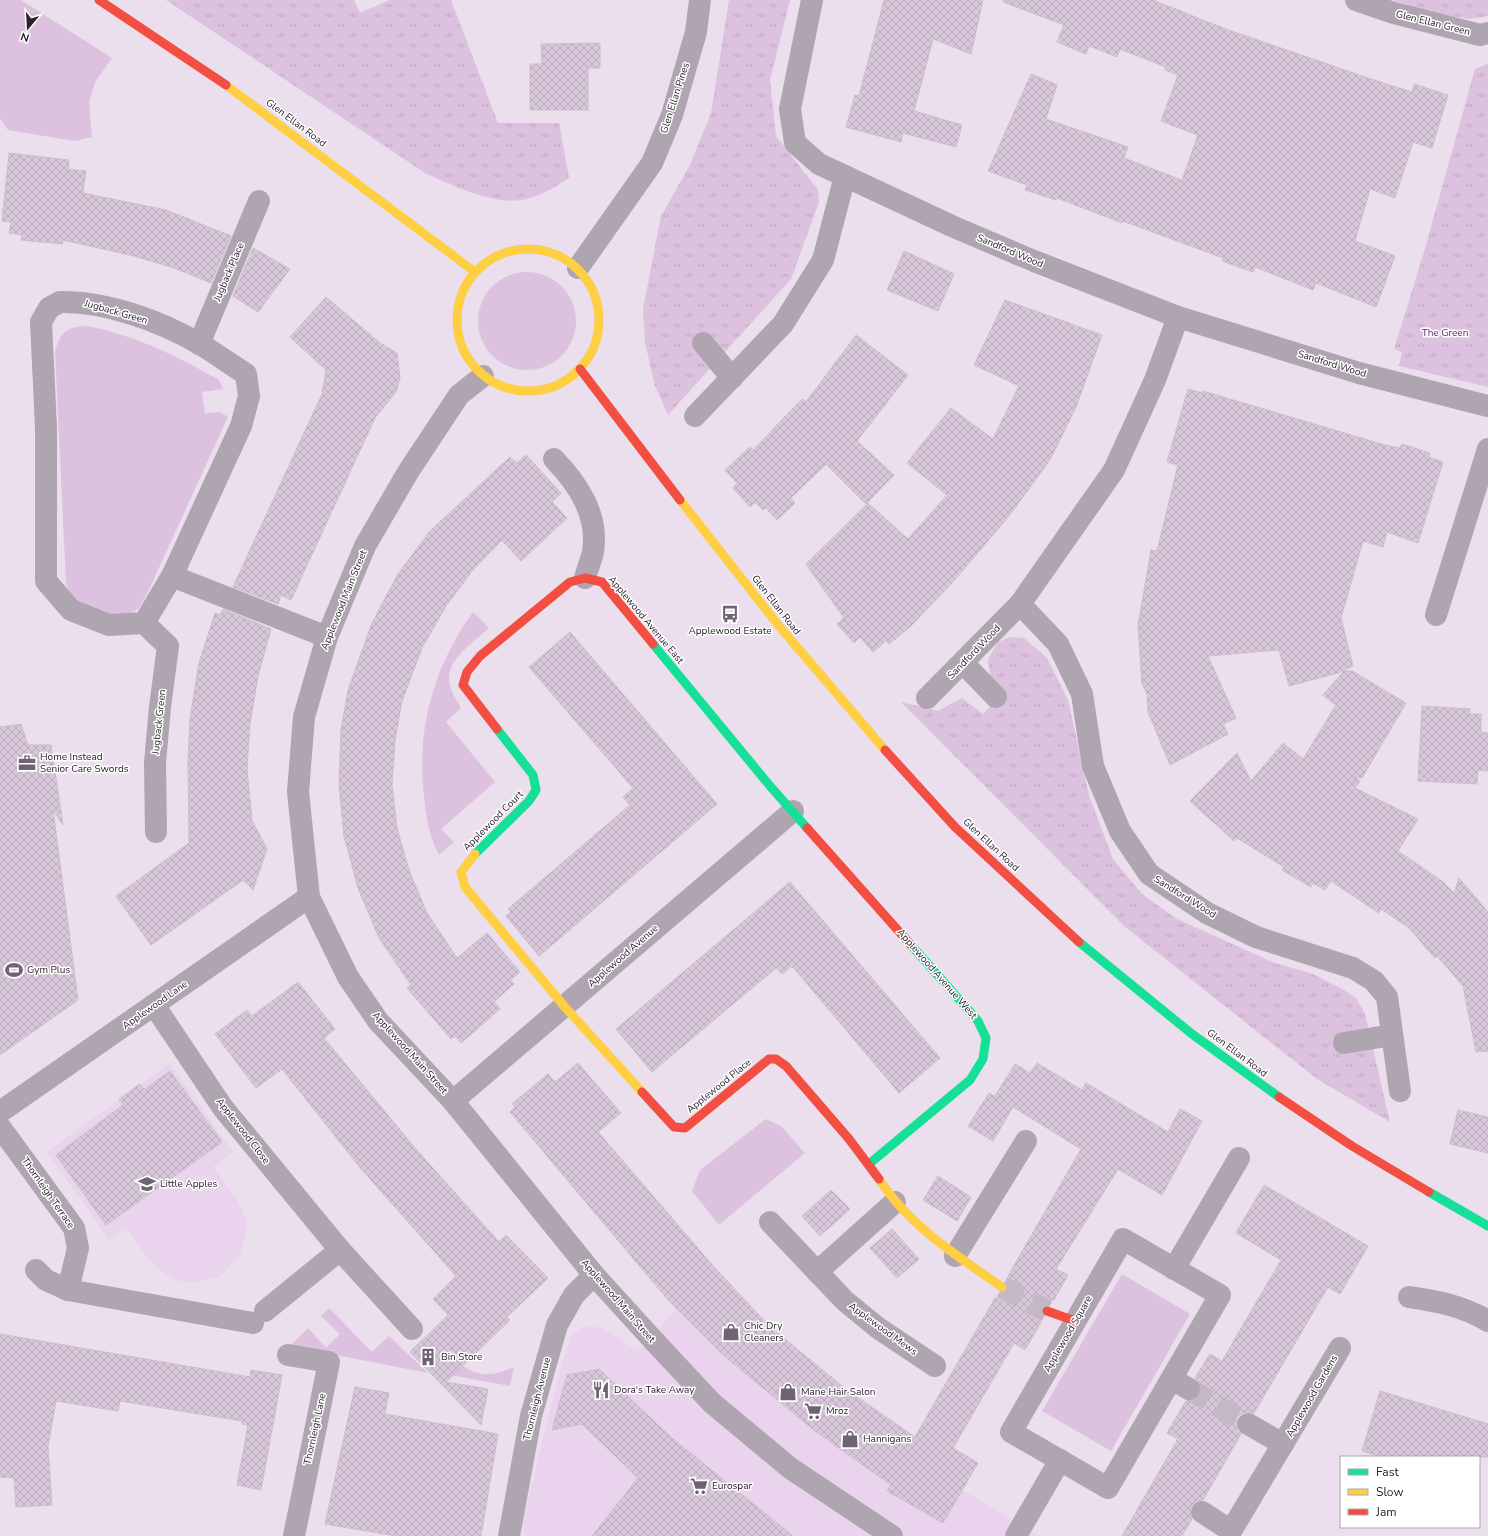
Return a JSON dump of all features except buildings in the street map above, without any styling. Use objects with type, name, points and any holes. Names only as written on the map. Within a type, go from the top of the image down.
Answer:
[{"type":"street","name":"Glen Ellan Road","points":[[99,0],[241,95],[475,272]]},
{"type":"street","name":"Glen Ellan Pines","points":[[578,268],[652,163],[672,115],[696,32],[700,0]]},
{"type":"street","name":"Sandford Wood","points":[[812,0],[790,109],[795,143],[819,164],[954,227],[1034,261],[1178,317],[1359,373],[1488,406]]},
{"type":"street","name":"Glen Ellan Green","points":[[1356,0],[1394,13],[1480,35],[1488,33]]},
{"type":"street","points":[[696,416],[783,324],[823,260],[845,176]]},
{"type":"street","name":"Jugback Place","points":[[199,344],[259,201]]},
{"type":"street","points":[[514,249],[537,249],[559,255],[578,268],[591,286],[599,308],[599,330],[593,351],[580,369],[564,382],[544,390],[523,392],[502,387],[484,376],[468,359],[458,337],[456,314],[462,291],[475,272],[493,257],[514,249]]},
{"type":"street","name":"Jugback Green","points":[[144,624],[172,576],[242,426],[249,396],[246,374],[199,344],[144,318],[101,306],[79,302],[60,302],[49,308],[41,322],[46,428],[46,581],[71,610],[109,625],[144,624],[168,646],[155,763],[156,832]]},
{"type":"street","name":"Sandford Wood","points":[[927,698],[964,664],[1020,604],[1114,470],[1154,380],[1178,317]]},
{"type":"street","points":[[703,343],[732,378]]},
{"type":"street","name":"Glen Ellan Road","points":[[580,369],[718,549],[807,661],[873,738],[961,833],[1097,956],[1213,1050],[1274,1094],[1393,1171],[1488,1226]]},
{"type":"street","name":"Applewood Main Street","points":[[484,376],[459,395],[408,472],[365,546],[327,637],[304,717],[298,792],[309,897],[348,977],[378,1020],[453,1101],[594,1275],[712,1403],[790,1468],[892,1536]]},
{"type":"street","points":[[1436,615],[1488,449]]},
{"type":"street","points":[[554,459],[569,475],[583,496],[592,518],[594,538],[593,552],[585,578]]},
{"type":"street","points":[[172,576],[327,637]]},
{"type":"street","name":"Applewood Court","points":[[564,1006],[465,887],[461,872],[470,859],[529,801],[536,790],[533,775],[463,685],[467,672],[480,656],[570,582],[585,578]]},
{"type":"street","name":"Applewood Avenue East","points":[[585,578],[602,582],[770,786],[793,811]]},
{"type":"street","name":"Sandford Wood","points":[[1020,604],[1058,644],[1082,694],[1093,766],[1120,830],[1149,874],[1207,913],[1256,937],[1353,968],[1374,981],[1387,997],[1400,1091]]},
{"type":"street","points":[[964,664],[996,697]]},
{"type":"street","name":"Applewood Avenue","points":[[453,1101],[793,811]]},
{"type":"street","name":"Applewood Avenue West","points":[[793,811],[978,1021],[986,1038],[983,1059],[970,1080],[869,1164]]},
{"type":"street","name":"Applewood Lane","points":[[0,1112],[309,897]]},
{"type":"street","name":"Applewood Close","points":[[154,1005],[223,1108],[340,1250],[412,1329]]},
{"type":"street","name":"Applewood Place","points":[[564,1006],[674,1127],[685,1128],[769,1059],[776,1059],[786,1066],[869,1164]]},
{"type":"street","points":[[1344,1043],[1392,1035]]},
{"type":"street","name":"Thornleigh Terrace","points":[[0,1126],[74,1228],[78,1248],[68,1290]]},
{"type":"street","points":[[955,1256],[1026,1140]]},
{"type":"street","points":[[1174,1269],[1239,1158]]},
{"type":"street","points":[[869,1164],[895,1202],[928,1233],[955,1256],[1002,1287]]},
{"type":"street","points":[[817,1272],[895,1202]]},
{"type":"street","name":"Applewood Mews","points":[[770,1222],[845,1301],[878,1328],[935,1366]]},
{"type":"street","name":"Applewood Square","points":[[1123,1239],[1220,1295],[1180,1384],[1108,1488],[1011,1432],[1076,1321],[1123,1239]]},
{"type":"street","points":[[36,1270],[46,1280],[68,1290],[259,1317],[340,1250]]},
{"type":"street","name":"Thornleigh Avenue","points":[[509,1536],[532,1416],[557,1325],[574,1295],[594,1275]]},
{"type":"street","points":[[1408,1297],[1442,1302],[1478,1315],[1488,1321]]},
{"type":"street","points":[[1047,1312],[1076,1321]]},
{"type":"street","name":"Applewood Gardens","points":[[1202,1512],[1231,1531],[1340,1348]]},
{"type":"street","name":"Thornleigh Lane","points":[[288,1355],[329,1362],[294,1536]]},
{"type":"street","name":"Applewood Gardens","points":[[1248,1424],[1284,1444]]},
{"type":"street","points":[[1016,1536],[1060,1460]]},
{"type":"shaded area","name":"Little Apples","points":[[170,1063],[233,1152],[213,1167],[238,1201],[246,1220],[247,1228],[241,1252],[226,1271],[216,1278],[192,1283],[179,1281],[163,1273],[148,1259],[126,1228],[109,1240],[47,1152]]},
{"type":"shaded area","points":[[697,1286],[931,1471],[1040,1536],[524,1536],[523,1523],[543,1437],[561,1367],[572,1334],[585,1326],[603,1328],[638,1351]]},
{"type":"green space","points":[[0,0],[21,0],[112,58],[95,82],[89,102],[92,137],[75,141],[8,130],[0,118]]},
{"type":"green space","points":[[166,0],[354,0],[360,13],[390,0],[451,0],[498,123],[559,123],[569,178],[535,197],[510,201],[485,197],[447,183],[425,173]]},
{"type":"green space","points":[[729,0],[790,0],[770,80],[776,136],[818,190],[819,202],[791,279],[668,415],[654,383],[645,342],[643,309],[661,216],[690,165],[711,113]]},
{"type":"green space","points":[[1393,0],[1488,0],[1488,16],[1470,19],[1435,14]]},
{"type":"green space","name":"The Green","points":[[1488,64],[1488,387],[1399,366],[1402,352],[1394,349],[1424,252],[1475,69]]},
{"type":"green space","points":[[517,272],[537,272],[546,275],[562,286],[573,302],[576,311],[576,331],[573,340],[562,356],[546,367],[537,370],[517,370],[500,362],[492,356],[486,348],[478,331],[478,311],[486,294],[492,286],[500,280]]},
{"type":"green space","points":[[88,326],[123,335],[156,348],[219,380],[223,389],[202,392],[205,413],[220,412],[228,417],[146,596],[138,609],[125,616],[107,617],[93,611],[70,596],[66,584],[55,352],[62,335],[69,329]]},
{"type":"green space","points":[[473,612],[489,628],[464,650],[453,664],[450,671],[449,683],[461,708],[446,722],[495,782],[441,829],[454,842],[439,855],[428,826],[424,796],[422,771],[426,723],[438,676],[459,633]]},
{"type":"green space","points":[[1011,637],[1024,638],[1047,658],[1068,700],[1089,795],[1113,859],[1143,895],[1177,919],[1275,963],[1313,974],[1356,998],[1365,1014],[1390,1122],[1317,1079],[1125,927],[901,702],[938,711],[962,698],[983,714],[1002,693],[990,676],[988,659],[998,642]]},
{"type":"green space","points":[[766,1119],[781,1126],[805,1153],[719,1225],[692,1191],[700,1170]]},
{"type":"green space","points":[[1122,1274],[1190,1314],[1111,1451],[1042,1411]]},
{"type":"green space","points":[[329,1308],[372,1352],[389,1336],[428,1373],[290,1346],[308,1328],[326,1348],[340,1334],[321,1316]]},
{"type":"green space","points":[[462,1365],[481,1374],[494,1374],[514,1367],[510,1386],[439,1373]]},
{"type":"tunnel","points":[[1002,1287],[1047,1311]]},
{"type":"tunnel","points":[[1189,1389],[1248,1424]]},
{"type":"traffic: fast","points":[[653,644],[770,786],[807,828]]},
{"type":"traffic: fast","points":[[475,854],[529,801],[536,790],[533,775],[497,729]]},
{"type":"traffic: fast","points":[[1079,942],[1192,1034],[1279,1097]]},
{"type":"traffic: fast","points":[[869,1164],[970,1080],[983,1059],[986,1038],[978,1021],[911,945]]},
{"type":"traffic: fast","points":[[1429,1192],[1488,1226]]},
{"type":"traffic: slow","points":[[226,85],[475,272]]},
{"type":"traffic: slow","points":[[521,249],[535,249],[562,257],[583,275],[594,293],[598,306],[599,320],[598,334],[591,354],[573,375],[562,383],[549,388],[535,391],[521,391],[494,383],[473,365],[465,354],[460,341],[457,327],[457,313],[465,286],[483,265],[494,257],[507,252],[521,249]]},
{"type":"traffic: slow","points":[[680,500],[779,626],[885,750]]},
{"type":"traffic: slow","points":[[475,854],[461,872],[465,887],[564,1006],[642,1092]]},
{"type":"traffic: slow","points":[[879,1179],[891,1196],[919,1226],[951,1252],[1002,1287]]},
{"type":"traffic: jam","points":[[99,0],[226,85]]},
{"type":"traffic: jam","points":[[580,369],[680,500]]},
{"type":"traffic: jam","points":[[497,729],[463,685],[467,672],[480,656],[570,582],[585,578],[602,582],[653,644]]},
{"type":"traffic: jam","points":[[885,750],[955,827],[1079,942]]},
{"type":"traffic: jam","points":[[807,828],[911,945]]},
{"type":"traffic: jam","points":[[642,1092],[674,1127],[685,1128],[769,1059],[776,1059],[786,1066],[849,1139],[879,1179]]},
{"type":"traffic: jam","points":[[1279,1097],[1352,1146],[1429,1192]]},
{"type":"traffic: jam","points":[[1047,1311],[1075,1321]]},
{"type":"place","name":"Applewood Estate","points":[[730,614]]},
{"type":"place","name":"Home Instead Senior Care Swords","points":[[27,763]]},
{"type":"place","name":"Gym Plus","points":[[14,970]]},
{"type":"place","name":"Little Apples","points":[[147,1184]]},
{"type":"place","name":"Chic Dry Cleaners","points":[[731,1332]]},
{"type":"place","name":"Bin Store","points":[[428,1357]]},
{"type":"place","name":"Dora's Take Away","points":[[601,1390]]},
{"type":"place","name":"Mane Hair Salon","points":[[788,1392]]},
{"type":"place","name":"Mroz","points":[[813,1411]]},
{"type":"place","name":"Hannigans","points":[[850,1439]]},
{"type":"place","name":"Eurospar","points":[[699,1486]]}]
